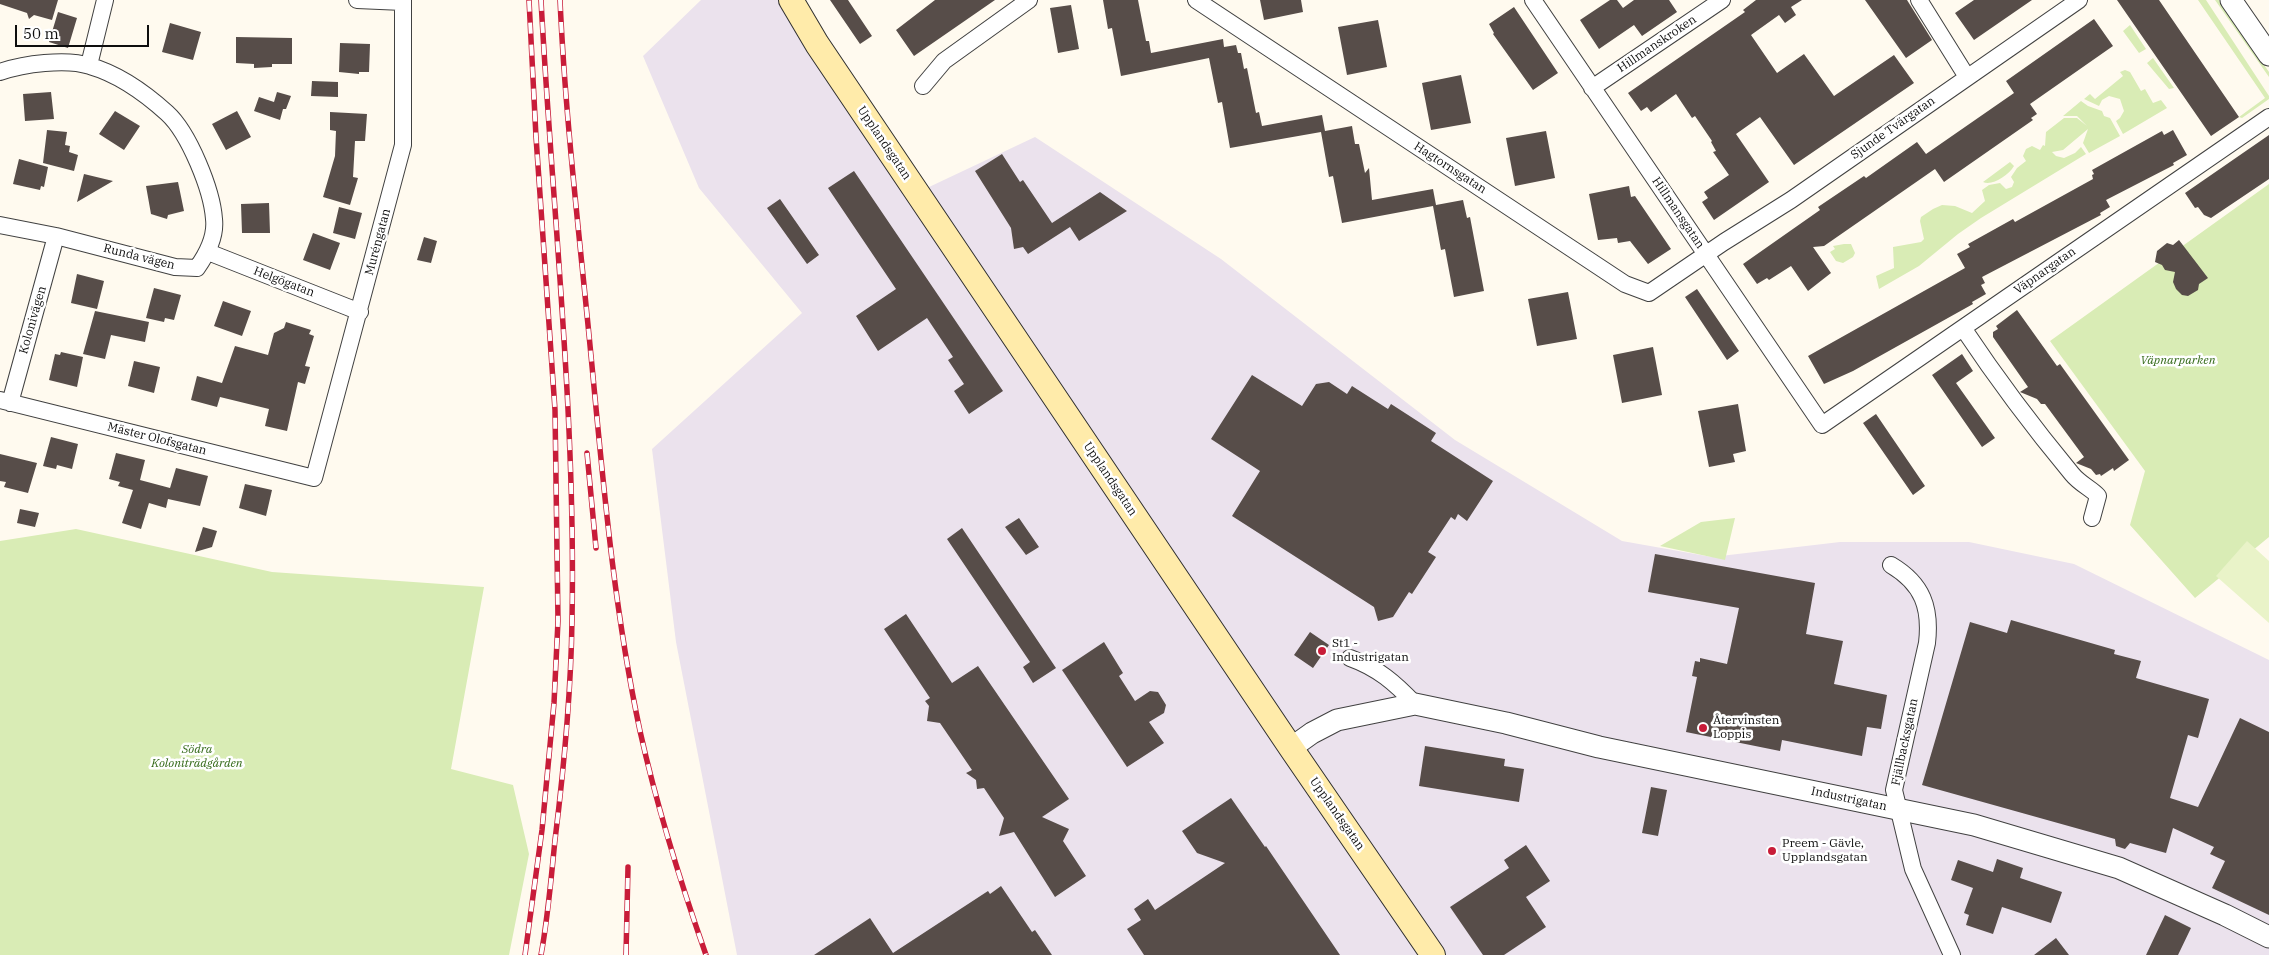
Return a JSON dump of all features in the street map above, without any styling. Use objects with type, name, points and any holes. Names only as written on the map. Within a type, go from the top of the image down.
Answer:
[{"type":"main road","name":"Upplandsgatan","points":[[791,0],[817,44],[1291,748],[1433,955]]},
{"type":"street","points":[[89,65],[104,0]]},
{"type":"street","points":[[357,0],[403,1]]},
{"type":"street","points":[[923,86],[944,61],[1029,0]]},
{"type":"street","name":"Hagtornsgatan","points":[[1196,0],[1625,284],[1649,293],[1706,254]]},
{"type":"street","name":"Hillmansgatan","points":[[1533,0],[1822,426]]},
{"type":"street","name":"Hillmanskroken","points":[[1592,88],[1722,0]]},
{"type":"street","points":[[1919,0],[1967,77]]},
{"type":"street","name":"Sjunde Tvärgatan","points":[[1706,254],[1791,200],[2079,0]]},
{"type":"street","points":[[2231,0],[2269,55]]},
{"type":"street","name":"Muréngatan","points":[[314,478],[404,145],[403,1]]},
{"type":"street","points":[[0,72],[38,64],[68,63],[89,65],[121,79],[168,114],[194,153],[206,184],[215,220],[208,252]]},
{"type":"street","name":"Väpnargatan","points":[[1822,426],[2269,117]]},
{"type":"street","name":"Runda vägen","points":[[0,224],[56,236],[175,267],[198,268],[208,252]]},
{"type":"street","name":"Kolonivägen","points":[[5,402],[56,236]]},
{"type":"street","name":"Helgögatan","points":[[208,252],[360,312]]},
{"type":"street","points":[[1963,328],[2012,400],[2077,481],[2098,496],[2092,518]]},
{"type":"street","name":"Mäster Olofsgatan","points":[[5,402],[314,478]]},
{"type":"street","name":"Fjällbacksgatan","points":[[1891,565],[1912,581],[1926,605],[1930,622],[1894,790],[1913,869],[1952,955]]},
{"type":"street","points":[[1350,658],[1370,665],[1395,683],[1415,704]]},
{"type":"street","name":"Industrigatan","points":[[1291,748],[1312,733],[1337,720],[1415,704],[1506,723],[1608,749],[1974,825],[2119,868],[2225,915],[2269,937]]},
{"type":"shaded area","points":[[701,0],[779,0],[806,49],[910,196],[1035,137],[1221,259],[1455,440],[1622,541],[1712,557],[1840,542],[1969,542],[2074,564],[2269,660],[2269,955],[737,955],[676,642],[652,449],[802,313],[699,188],[643,56]]},
{"type":"green space","points":[[2198,0],[2206,0],[2269,96],[2269,99],[2242,118],[2239,117],[2265,98]]},
{"type":"green space","points":[[2215,0],[2219,0],[2269,72],[2269,77]]},
{"type":"green space","points":[[2130,25],[2146,49],[2139,53],[2123,31]]},
{"type":"green space","points":[[2153,58],[2174,88],[2169,89],[2147,63]]},
{"type":"green space","points":[[2125,70],[2130,72],[2141,91],[2145,89],[2153,103],[2161,100],[2167,108],[2123,134],[2116,121],[2124,111],[2120,99],[2109,96],[2102,100],[2099,106],[2084,99],[2090,94],[2095,99],[2123,76],[2120,72]]},
{"type":"green space","points":[[2081,101],[2088,106],[2102,111],[2104,116],[2110,118],[2120,136],[2089,153],[2083,143],[2088,129],[2063,150],[2052,152],[2056,156],[2064,158],[2075,153],[2081,147],[2086,154],[1981,218],[1919,266],[1879,289],[1876,276],[1894,268],[1893,247],[1921,242],[1924,239],[1920,221],[1921,217],[1942,205],[1955,206],[1972,213],[1985,201],[1982,190],[1989,185],[2000,183],[2006,189],[2012,187],[2014,182],[2011,177],[2017,168],[2026,161],[2023,156],[2026,149],[2032,146],[2040,150],[2043,145],[2045,146],[2046,132],[2064,118],[2077,118],[2087,126],[2077,116],[2063,116]]},
{"type":"green space","points":[[2010,162],[2014,166],[2004,177],[1991,183],[1983,182]]},
{"type":"green space","name":"Väpnarparken","points":[[2269,184],[2269,537],[2195,598],[2130,525],[2145,471],[2050,341]]},
{"type":"green space","points":[[1851,244],[1855,253],[1853,257],[1843,263],[1836,261],[1830,252],[1835,249],[1833,246]]},
{"type":"green space","points":[[1735,518],[1725,560],[1660,546],[1701,522]]},
{"type":"green space","name":"Södra Koloniträdgården","points":[[76,529],[272,572],[484,587],[451,769],[513,785],[529,854],[509,955],[0,955],[0,541]]},
{"type":"green space","points":[[2247,541],[2269,561],[2269,623],[2216,576]]},
{"type":"building","points":[[0,0],[58,0],[52,20],[34,15],[29,19],[27,13],[0,4]]},
{"type":"building","points":[[830,0],[848,0],[872,36],[860,44]]},
{"type":"building","points":[[935,0],[995,0],[914,56],[896,30]]},
{"type":"building","points":[[1103,0],[1138,0],[1146,41],[1149,41],[1151,53],[1223,39],[1224,47],[1236,45],[1238,53],[1241,53],[1244,69],[1247,68],[1256,113],[1259,112],[1262,126],[1322,115],[1325,131],[1352,126],[1355,144],[1359,144],[1365,173],[1369,168],[1372,200],[1433,189],[1436,205],[1463,200],[1467,218],[1470,217],[1484,291],[1454,297],[1445,249],[1441,250],[1433,206],[1342,223],[1333,176],[1329,177],[1321,132],[1230,148],[1222,102],[1218,103],[1209,58],[1121,76],[1112,28],[1108,29]]},
{"type":"building","points":[[1260,0],[1301,0],[1303,12],[1264,20]]},
{"type":"building","points":[[1610,0],[1617,0],[1623,8],[1634,0],[1669,0],[1677,12],[1642,36],[1634,25],[1599,49],[1580,20]]},
{"type":"building","points":[[1756,0],[1802,0],[1791,7],[1796,15],[1785,23],[1779,15],[1751,35],[1777,73],[1804,54],[1834,96],[1894,55],[1914,83],[1794,165],[1760,117],[1736,134],[1769,182],[1714,220],[1702,202],[1708,198],[1704,192],[1729,175],[1713,152],[1716,151],[1712,141],[1695,116],[1692,118],[1676,94],[1651,112],[1647,107],[1641,111],[1628,93],[1745,12],[1743,10]]},
{"type":"building","points":[[1865,0],[1907,0],[1932,40],[1906,58]]},
{"type":"building","points":[[1974,0],[2032,0],[1974,40],[1955,13]]},
{"type":"building","points":[[2117,0],[2159,0],[2239,117],[2211,136]]},
{"type":"building","points":[[1071,5],[1079,49],[1058,53],[1050,8]]},
{"type":"building","points":[[1514,7],[1558,73],[1533,90],[1493,34],[1489,24]]},
{"type":"building","points":[[58,12],[77,18],[68,48],[49,42]]},
{"type":"building","points":[[2094,19],[2113,46],[2030,104],[2037,114],[2031,118],[2033,120],[1944,182],[1935,169],[1824,246],[1813,247],[1831,273],[1808,291],[1791,266],[1769,280],[1767,278],[1757,284],[1743,264],[1820,210],[1818,207],[1864,176],[1866,178],[1917,142],[1926,154],[2014,93],[2006,81]]},
{"type":"building","points":[[1378,20],[1387,67],[1347,75],[1338,27]]},
{"type":"building","points":[[170,23],[201,32],[193,60],[162,52]]},
{"type":"building","points":[[236,37],[292,38],[292,64],[272,64],[272,67],[254,68],[254,64],[236,63]]},
{"type":"building","points":[[340,43],[370,44],[369,72],[359,72],[359,74],[339,72]]},
{"type":"building","points":[[1461,75],[1471,123],[1431,130],[1422,83]]},
{"type":"building","points":[[312,81],[338,82],[338,97],[311,96]]},
{"type":"building","points":[[51,92],[54,119],[25,121],[23,94]]},
{"type":"building","points":[[277,92],[291,96],[286,109],[283,109],[280,120],[254,111],[259,97],[274,102]]},
{"type":"building","points":[[115,111],[140,126],[124,150],[99,134]]},
{"type":"building","points":[[237,111],[251,137],[226,150],[212,124]]},
{"type":"building","points":[[330,112],[367,114],[365,141],[355,141],[353,177],[358,178],[350,205],[323,197],[335,156],[336,131],[330,130]]},
{"type":"building","points":[[47,130],[67,132],[65,145],[70,146],[69,152],[78,155],[74,171],[43,163]]},
{"type":"building","points":[[2173,130],[2187,155],[2173,163],[2174,165],[2106,200],[2110,207],[2100,213],[2101,215],[1982,277],[1985,283],[1981,285],[1986,294],[1972,302],[1973,304],[1853,371],[1824,384],[1808,356],[1965,268],[1957,254],[1970,247],[1968,244],[2013,219],[2015,222],[2093,179],[2092,175],[2094,174],[2092,170],[2162,131],[2164,135]]},
{"type":"building","points":[[1546,131],[1555,178],[1515,186],[1506,138]]},
{"type":"building","points":[[2269,135],[2269,179],[2211,218],[2204,215],[2198,207],[2195,208],[2185,193]]},
{"type":"building","points":[[1002,154],[1020,182],[1023,180],[1052,223],[1100,192],[1127,211],[1079,241],[1070,227],[1028,254],[1023,247],[1014,249],[1011,228],[975,171]]},
{"type":"building","points":[[19,159],[48,167],[44,187],[41,186],[40,190],[13,184]]},
{"type":"building","points":[[854,171],[1003,391],[969,414],[954,391],[964,384],[948,360],[953,357],[927,318],[878,351],[856,316],[896,289],[828,188]]},
{"type":"building","points":[[84,174],[113,181],[77,202]]},
{"type":"building","points":[[178,182],[184,211],[168,215],[167,219],[151,214],[146,186]]},
{"type":"building","points":[[1629,186],[1631,197],[1635,196],[1671,249],[1648,264],[1630,241],[1618,243],[1617,238],[1598,240],[1589,194]]},
{"type":"building","points":[[780,199],[819,255],[807,264],[767,208]]},
{"type":"building","points":[[269,203],[270,233],[242,233],[241,204]]},
{"type":"building","points":[[339,207],[362,213],[355,239],[333,233]]},
{"type":"building","points":[[313,233],[340,243],[330,270],[303,260]]},
{"type":"building","points":[[424,237],[437,241],[431,263],[417,260]]},
{"type":"building","points":[[2179,240],[2208,278],[2199,284],[2198,290],[2188,296],[2182,295],[2176,289],[2173,282],[2175,272],[2165,270],[2162,265],[2155,262],[2157,251],[2167,243],[2173,245]]},
{"type":"building","points":[[77,274],[104,281],[97,309],[71,303]]},
{"type":"building","points":[[154,288],[181,295],[174,320],[165,318],[164,322],[146,318]]},
{"type":"building","points":[[1697,289],[1739,351],[1727,360],[1685,297]]},
{"type":"building","points":[[1568,292],[1577,339],[1537,346],[1528,299]]},
{"type":"building","points":[[223,301],[251,311],[242,336],[214,326]]},
{"type":"building","points":[[2017,310],[2057,366],[2060,364],[2129,460],[2114,471],[2113,468],[2101,476],[2100,474],[2096,475],[2091,469],[2076,463],[2084,457],[2045,404],[2041,404],[2037,399],[2020,392],[2028,387],[1993,337],[1993,332],[1998,329],[1996,326]]},
{"type":"building","points":[[95,311],[149,322],[145,342],[111,335],[105,359],[83,354]]},
{"type":"building","points":[[286,322],[311,330],[309,334],[314,336],[305,366],[310,367],[305,384],[298,382],[287,431],[265,426],[269,409],[220,397],[217,407],[191,400],[197,376],[222,383],[235,346],[268,355],[274,333],[284,328]]},
{"type":"building","points":[[1653,347],[1662,395],[1622,403],[1613,355]]},
{"type":"building","points":[[61,352],[83,357],[77,387],[49,380],[55,354],[60,355]]},
{"type":"building","points":[[1962,354],[1973,371],[1956,383],[1995,438],[1982,447],[1932,375]]},
{"type":"building","points":[[134,361],[160,367],[154,393],[128,386]]},
{"type":"building","points":[[1252,375],[1302,406],[1316,384],[1329,382],[1347,394],[1352,386],[1388,409],[1391,404],[1436,433],[1431,441],[1493,481],[1467,521],[1458,514],[1455,520],[1451,517],[1428,552],[1436,557],[1412,594],[1409,592],[1393,617],[1378,621],[1374,607],[1232,516],[1260,471],[1211,439]]},
{"type":"building","points":[[1738,404],[1746,451],[1733,454],[1735,462],[1709,467],[1698,411]]},
{"type":"building","points":[[1876,414],[1925,486],[1913,495],[1863,423]]},
{"type":"building","points":[[51,437],[78,444],[72,469],[57,465],[56,469],[43,466]]},
{"type":"building","points":[[116,453],[145,460],[140,480],[170,488],[176,468],[208,476],[200,506],[168,499],[166,508],[149,503],[141,529],[122,523],[133,490],[118,486],[120,482],[109,479]]},
{"type":"building","points":[[0,454],[37,463],[28,493],[4,487],[6,482],[0,481]]},
{"type":"building","points":[[245,484],[272,490],[266,516],[239,508]]},
{"type":"building","points":[[20,509],[39,513],[35,527],[17,523]]},
{"type":"building","points":[[1019,518],[1039,547],[1026,555],[1005,527]]},
{"type":"building","points":[[203,527],[217,531],[212,547],[195,552]]},
{"type":"building","points":[[962,528],[1056,668],[1033,683],[1023,667],[1030,662],[947,539]]},
{"type":"building","points":[[1655,554],[1815,583],[1806,634],[1843,641],[1834,684],[1887,695],[1881,729],[1867,727],[1862,756],[1782,740],[1780,751],[1686,732],[1697,677],[1692,676],[1695,661],[1700,662],[1700,658],[1727,664],[1739,608],[1648,592]]},
{"type":"building","points":[[906,614],[952,683],[978,666],[1069,799],[1042,817],[1069,829],[1063,841],[1086,876],[1055,897],[1014,832],[999,836],[1004,818],[984,788],[977,789],[976,780],[966,773],[972,770],[940,723],[927,721],[929,706],[925,701],[930,698],[884,629]]},
{"type":"building","points":[[2011,620],[2115,650],[2114,654],[2141,661],[2136,678],[2209,699],[2198,738],[2188,735],[2170,798],[2198,807],[2240,718],[2269,732],[2269,915],[2212,888],[2225,861],[2210,854],[2214,847],[2173,828],[2166,853],[2130,843],[2125,849],[2116,846],[2115,839],[1922,785],[1970,622],[2007,633]]},
{"type":"building","points":[[1310,632],[1329,645],[1313,668],[1294,655]]},
{"type":"building","points":[[1104,642],[1123,673],[1119,676],[1135,701],[1150,691],[1158,692],[1166,705],[1164,713],[1149,722],[1164,743],[1127,767],[1062,670]]},
{"type":"building","points":[[1425,746],[1505,759],[1504,766],[1524,769],[1519,802],[1419,786]]},
{"type":"building","points":[[1651,787],[1667,790],[1658,836],[1642,833]]},
{"type":"building","points":[[1231,798],[1340,955],[1144,955],[1127,929],[1141,920],[1134,909],[1148,899],[1155,910],[1225,863],[1197,853],[1182,831]]},
{"type":"building","points":[[1526,845],[1550,881],[1526,897],[1546,927],[1504,955],[1483,955],[1450,907],[1509,868],[1504,860]]},
{"type":"building","points":[[1997,859],[2023,868],[2020,878],[2062,892],[2051,923],[2002,907],[1993,934],[1966,925],[1969,915],[1964,913],[1973,888],[1951,880],[1958,860],[1993,872]]},
{"type":"building","points":[[1001,886],[1032,932],[1035,930],[1052,955],[814,955],[870,918],[893,953],[988,891],[990,894]]},
{"type":"building","points":[[2165,915],[2191,928],[2178,955],[2146,955]]},
{"type":"building","points":[[2056,938],[2069,955],[2034,955]]},
{"type":"railway","points":[[525,955],[542,830],[554,703],[558,621],[555,410],[536,137],[529,0]]},
{"type":"railway","points":[[541,0],[567,387],[572,542],[572,620],[566,730],[546,926],[541,955]]},
{"type":"railway","points":[[560,0],[576,209],[603,484],[622,632],[640,731],[661,816],[706,955]]},
{"type":"railway","points":[[587,453],[596,548]]},
{"type":"railway","points":[[626,955],[628,867]]},
{"type":"place","name":"St1 - Industrigatan","points":[[1322,651]]},
{"type":"place","name":"Återvinsten Loppis","points":[[1703,728]]},
{"type":"place","name":"Preem - Gävle, Upplandsgatan","points":[[1772,851]]}]
